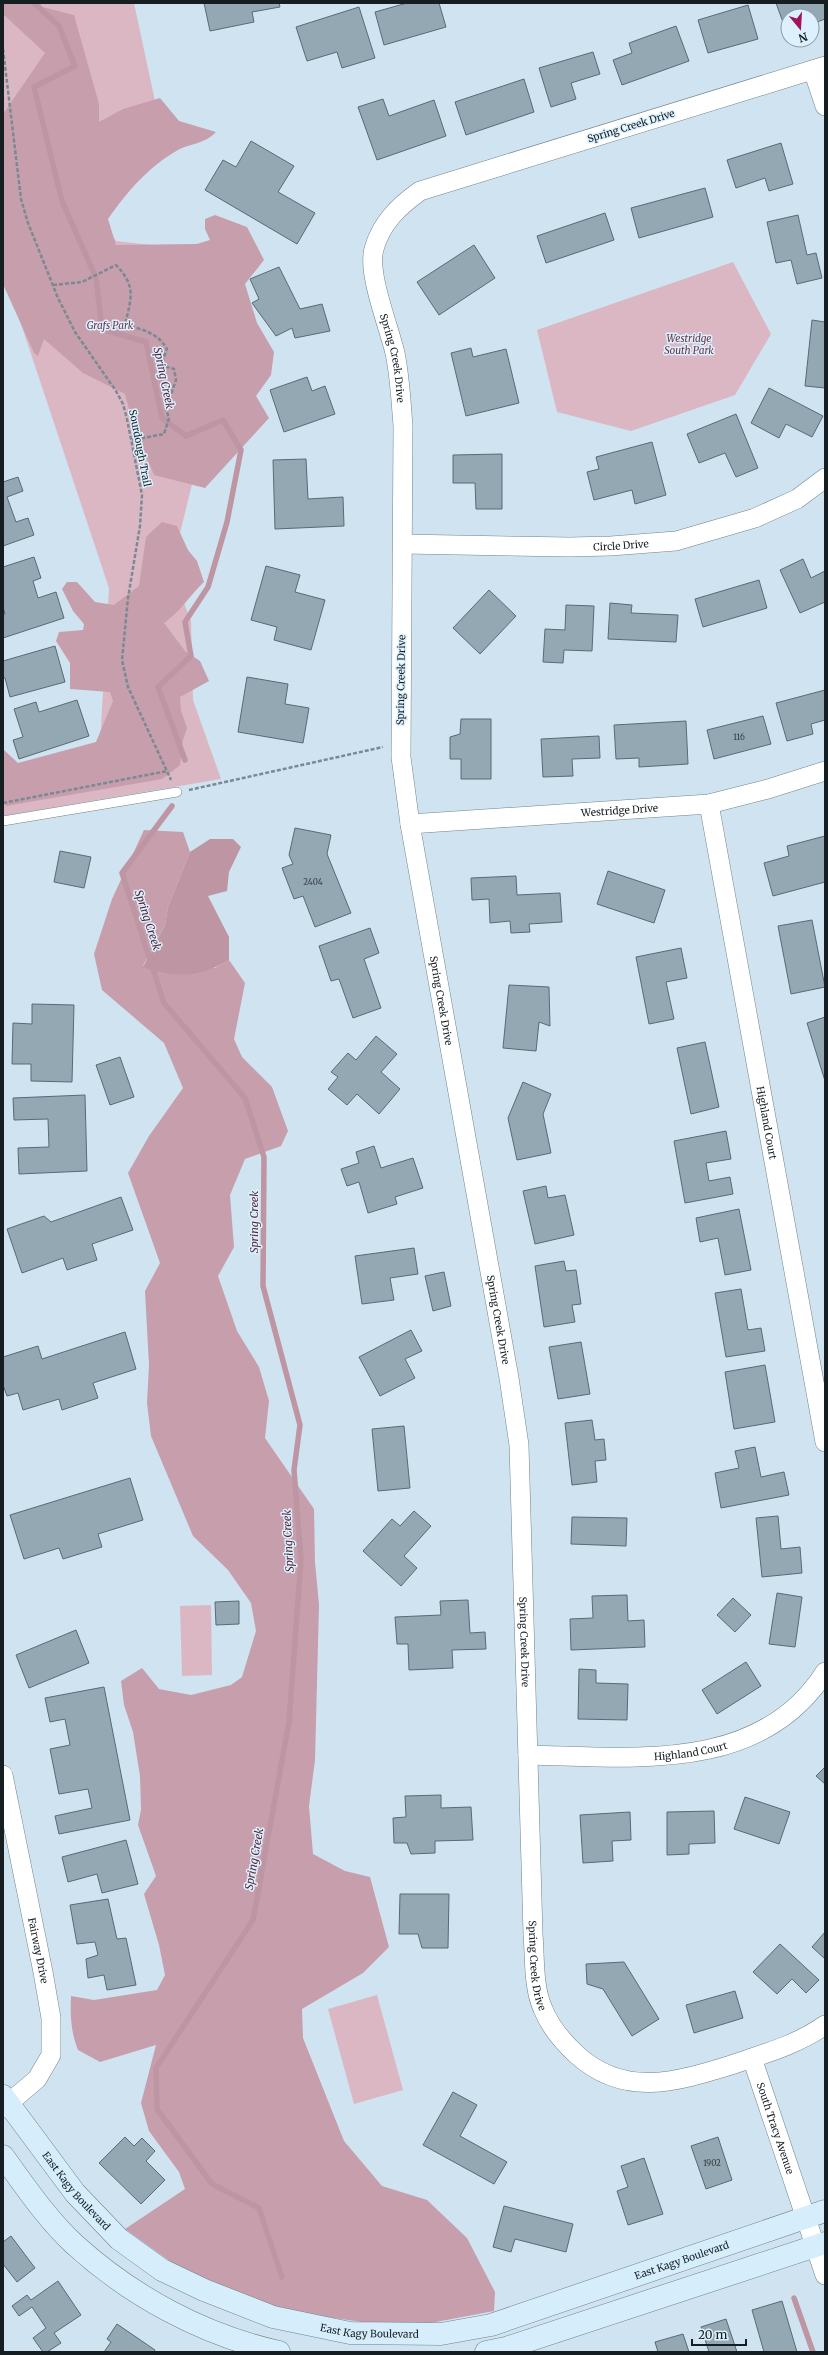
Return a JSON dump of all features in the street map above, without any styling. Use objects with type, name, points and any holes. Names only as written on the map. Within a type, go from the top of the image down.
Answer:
[{"type":"main road","name":"East Kagy Boulevard","points":[[5,2103],[76,2193],[119,2239],[162,2270],[204,2290],[273,2317],[350,2333],[441,2334],[491,2325],[815,2214]]},
{"type":"main road","points":[[3,2156],[40,2207],[68,2238],[115,2276],[152,2301],[185,2319],[239,2340],[279,2352]]},
{"type":"main road","points":[[486,2352],[506,2348],[820,2245]]},
{"type":"street","points":[[819,68],[825,106]]},
{"type":"street","name":"Spring Creek Drive","points":[[752,2058],[686,2079],[646,2083],[628,2082],[604,2073],[585,2062],[568,2047],[553,2028],[542,2008],[537,1987],[533,1934],[519,1445],[510,1378],[410,824],[401,743],[404,544],[403,426],[399,373],[374,275],[373,250],[385,223],[401,205],[420,190],[819,68]]},
{"type":"street","name":"Circle Drive","points":[[404,544],[570,548],[676,541],[755,518],[797,499],[825,478]]},
{"type":"street","name":"Westridge Drive","points":[[410,824],[709,804],[768,789],[825,771]]},
{"type":"street","name":"Highland Court","points":[[709,804],[825,1442]]},
{"type":"street","name":"Highland Court","points":[[528,1755],[635,1757],[705,1751],[722,1748],[756,1735],[773,1725],[806,1696],[825,1672]]},
{"type":"street","name":"Fairway Drive","points":[[3,1776],[51,2018],[51,2055],[37,2080],[5,2103]]},
{"type":"street","points":[[752,2058],[798,2042],[825,2025]]},
{"type":"street","name":"South Tracy Avenue","points":[[752,2058],[815,2214],[825,2275]]},
{"type":"lane","points":[[3,821],[177,792]]},
{"type":"path","name":"Sourdough Trail","points":[[3,49],[21,199],[28,223],[53,285],[75,332],[108,378],[123,404],[132,440],[142,495],[141,518],[128,598],[122,660],[128,687],[177,792]]},
{"type":"path","points":[[53,285],[85,280],[116,265],[126,275],[132,292],[125,325],[145,330],[162,340],[167,349],[161,365],[174,369],[176,380],[166,409],[169,418],[168,425],[164,434],[132,440]]},
{"type":"path","points":[[177,792],[401,743]]},
{"type":"path","points":[[3,803],[167,771]]},
{"type":"green space","name":"Grafs Park","points":[[3,3],[134,3],[165,148],[128,182],[102,220],[116,241],[195,250],[195,472],[171,570],[191,621],[193,700],[221,779],[3,816],[3,771],[100,745],[109,588],[6,279],[3,278]]},
{"type":"green space","points":[[3,3],[40,3],[42,7],[74,15],[99,104],[99,122],[123,109],[160,98],[179,121],[216,132],[203,141],[178,150],[157,164],[139,181],[108,219],[116,245],[197,244],[210,240],[205,229],[205,219],[215,215],[247,227],[264,260],[245,284],[257,323],[274,352],[271,375],[256,396],[269,418],[205,488],[154,475],[133,424],[125,394],[83,373],[44,339],[38,356],[34,353],[3,284],[3,114],[45,53],[3,14]]},
{"type":"green space","name":"Westridge South Park","points":[[733,262],[771,334],[735,395],[631,431],[557,412],[537,330]]},
{"type":"green space","points":[[162,522],[177,526],[188,550],[197,561],[204,582],[175,614],[164,623],[185,651],[200,661],[209,681],[180,697],[181,711],[187,728],[183,740],[180,765],[162,779],[6,806],[3,801],[4,750],[18,763],[96,742],[113,701],[110,692],[70,689],[70,663],[56,641],[59,632],[83,630],[84,624],[73,611],[62,589],[67,582],[77,582],[95,602],[114,605],[139,586],[146,537]]},
{"type":"green space","points":[[144,830],[183,832],[190,852],[168,907],[165,925],[143,966],[215,968],[229,960],[245,983],[234,1039],[242,1057],[272,1087],[288,1131],[281,1146],[245,1159],[230,1195],[234,1247],[218,1276],[237,1331],[259,1367],[269,1401],[265,1438],[314,1509],[315,1562],[319,1605],[315,1760],[309,1806],[313,1854],[345,1871],[370,1877],[389,1947],[363,1973],[302,2009],[303,2038],[344,2141],[382,2186],[427,2200],[467,2238],[495,2292],[494,2311],[404,2328],[278,2310],[185,2272],[125,2229],[185,2189],[179,2172],[149,2131],[141,2103],[156,2045],[100,2062],[78,2050],[72,2030],[71,1996],[94,2000],[157,1990],[165,1975],[159,1945],[144,1894],[156,1876],[138,1825],[141,1810],[140,1776],[133,1732],[124,1705],[121,1681],[142,1668],[159,1689],[191,1695],[231,1685],[242,1677],[256,1631],[251,1603],[228,1570],[193,1536],[151,1436],[147,1403],[149,1365],[145,1291],[160,1263],[128,1173],[149,1136],[183,1088],[164,1043],[102,990],[94,954],[112,899]]},
{"type":"green space","points":[[211,1605],[212,1675],[182,1676],[180,1606]]},
{"type":"green space","points":[[377,1995],[403,2090],[354,2104],[328,2009]]},
{"type":"shaded area","points":[[210,839],[233,839],[241,847],[229,872],[227,891],[208,896],[229,937],[229,960],[208,970],[187,974],[165,973],[143,967],[165,925],[168,907],[190,852]]},
{"type":"building","points":[[204,3],[279,3],[280,7],[252,12],[254,22],[210,31]]},
{"type":"building","points":[[407,3],[439,3],[446,27],[384,45],[375,12]]},
{"type":"building","points":[[776,3],[825,3],[825,19],[820,21],[820,8],[780,8],[780,14]]},
{"type":"building","points":[[748,5],[758,39],[708,53],[698,20]]},
{"type":"building","points":[[359,7],[375,58],[342,68],[337,52],[307,61],[296,27]]},
{"type":"building","points":[[676,26],[689,61],[622,85],[613,60],[632,53],[629,43]]},
{"type":"building","points":[[593,52],[600,74],[571,83],[576,99],[551,107],[539,68]]},
{"type":"building","points":[[524,79],[534,112],[466,135],[455,102]]},
{"type":"building","points":[[383,99],[389,116],[434,100],[446,136],[377,160],[358,107]]},
{"type":"building","points":[[251,141],[294,166],[278,192],[315,213],[297,244],[205,190],[223,160],[236,167]]},
{"type":"building","points":[[781,143],[793,184],[769,191],[765,178],[736,188],[727,160]]},
{"type":"building","points":[[705,188],[713,217],[639,238],[631,208]]},
{"type":"building","points":[[605,213],[614,240],[546,263],[537,236]]},
{"type":"building","points":[[798,215],[807,255],[816,253],[822,278],[797,284],[791,260],[776,263],[767,222]]},
{"type":"building","points":[[474,245],[495,278],[439,315],[417,282]]},
{"type":"building","points":[[279,267],[300,309],[322,304],[330,331],[295,338],[292,328],[276,336],[252,303],[259,299],[250,279]]},
{"type":"building","points":[[812,320],[825,322],[825,388],[805,386]]},
{"type":"building","points":[[471,348],[473,357],[506,349],[519,403],[466,416],[451,353]]},
{"type":"building","points":[[307,377],[312,391],[325,386],[335,414],[284,432],[270,390]]},
{"type":"building","points":[[769,388],[823,416],[812,437],[786,424],[779,438],[751,423]]},
{"type":"building","points":[[736,414],[758,468],[736,477],[725,453],[699,463],[687,434]]},
{"type":"building","points":[[652,442],[666,495],[635,504],[632,490],[594,500],[587,472],[599,469],[596,457]]},
{"type":"building","points":[[502,454],[502,509],[476,509],[475,483],[453,483],[453,455]]},
{"type":"building","points":[[306,459],[308,499],[343,497],[344,526],[275,529],[273,460]]},
{"type":"building","points":[[18,477],[23,491],[7,497],[16,522],[28,518],[34,535],[3,546],[3,482]]},
{"type":"building","points":[[34,557],[41,578],[33,581],[38,598],[56,592],[64,618],[3,638],[3,615],[5,614],[3,607],[3,567]]},
{"type":"building","points":[[803,559],[811,578],[825,571],[825,602],[800,613],[780,570]]},
{"type":"building","points":[[266,566],[300,575],[295,592],[325,600],[311,650],[274,640],[277,627],[251,620]]},
{"type":"building","points":[[759,580],[767,608],[703,627],[695,599]]},
{"type":"building","points":[[489,590],[516,616],[480,654],[453,628]]},
{"type":"building","points":[[610,603],[632,605],[631,613],[678,615],[676,642],[608,639]]},
{"type":"building","points":[[566,605],[594,606],[592,651],[564,650],[563,663],[543,662],[545,629],[565,630]]},
{"type":"building","points":[[55,646],[65,682],[10,697],[5,678],[3,678],[3,661]]},
{"type":"building","points":[[247,677],[288,684],[285,704],[309,708],[303,743],[238,732]]},
{"type":"building","points":[[825,690],[825,720],[811,724],[813,734],[787,741],[776,703]]},
{"type":"building","points":[[77,700],[89,736],[19,759],[13,740],[23,737],[14,709],[36,702],[39,712]]},
{"type":"building","points":[[763,716],[771,744],[714,759],[707,730]]},
{"type":"building","points":[[461,719],[491,719],[491,779],[461,779],[461,759],[450,759],[450,737],[460,734]]},
{"type":"building","points":[[686,721],[688,764],[639,767],[639,758],[616,759],[614,725]]},
{"type":"building","points":[[599,736],[600,758],[572,759],[573,776],[543,777],[541,739]]},
{"type":"building","points":[[295,828],[331,835],[327,854],[351,913],[315,927],[303,896],[294,899],[282,868],[293,864],[289,855]]},
{"type":"building","points":[[825,836],[825,882],[773,896],[764,863],[789,856],[787,846]]},
{"type":"building","points":[[60,851],[91,857],[84,888],[54,882]]},
{"type":"building","points":[[608,871],[665,890],[654,923],[597,904]]},
{"type":"building","points":[[516,876],[517,895],[560,893],[562,922],[529,924],[530,932],[511,933],[510,921],[490,923],[489,899],[472,900],[471,878]]},
{"type":"building","points":[[812,920],[825,987],[791,994],[778,926]]},
{"type":"building","points":[[370,928],[379,953],[364,959],[381,1008],[353,1018],[339,979],[331,981],[319,946]]},
{"type":"building","points":[[681,948],[687,978],[666,982],[674,1019],[649,1024],[636,957]]},
{"type":"building","points":[[509,985],[549,987],[550,1026],[539,1022],[536,1051],[503,1048]]},
{"type":"building","points":[[32,1004],[74,1005],[72,1082],[31,1081],[31,1064],[12,1064],[13,1023],[32,1024]]},
{"type":"building","points":[[825,1017],[825,1081],[807,1023]]},
{"type":"building","points":[[376,1036],[397,1054],[381,1072],[400,1089],[379,1114],[357,1094],[347,1105],[328,1089],[338,1077],[331,1072],[348,1053],[356,1060]]},
{"type":"building","points":[[705,1042],[719,1107],[691,1114],[677,1048]]},
{"type":"building","points":[[120,1057],[134,1097],[110,1105],[96,1065]]},
{"type":"building","points":[[523,1082],[551,1094],[543,1114],[551,1153],[517,1160],[508,1118]]},
{"type":"building","points":[[85,1095],[87,1171],[19,1174],[18,1148],[49,1147],[48,1119],[14,1120],[13,1098]]},
{"type":"building","points":[[726,1131],[731,1159],[706,1163],[709,1181],[730,1177],[733,1194],[685,1203],[674,1141]]},
{"type":"building","points":[[374,1146],[381,1168],[413,1158],[423,1188],[395,1197],[397,1204],[368,1213],[359,1182],[347,1186],[341,1169],[359,1163],[356,1152]]},
{"type":"building","points":[[546,1186],[548,1198],[565,1195],[574,1235],[535,1244],[523,1191]]},
{"type":"building","points":[[121,1197],[133,1230],[92,1244],[97,1260],[67,1270],[63,1258],[22,1273],[7,1229],[44,1216],[51,1222]]},
{"type":"building","points":[[739,1209],[751,1270],[725,1275],[718,1238],[700,1242],[696,1218]]},
{"type":"building","points":[[414,1248],[418,1274],[390,1278],[394,1300],[362,1304],[355,1256]]},
{"type":"building","points":[[564,1261],[566,1271],[576,1270],[581,1304],[572,1305],[575,1322],[544,1327],[535,1266]]},
{"type":"building","points":[[444,1272],[451,1306],[433,1311],[425,1276]]},
{"type":"building","points":[[741,1289],[748,1330],[761,1328],[765,1351],[726,1357],[715,1293]]},
{"type":"building","points":[[411,1330],[422,1351],[405,1359],[415,1378],[380,1396],[359,1357]]},
{"type":"building","points":[[125,1332],[136,1369],[93,1383],[98,1398],[62,1410],[59,1399],[23,1410],[18,1393],[7,1396],[3,1385],[3,1357],[38,1346],[42,1359]]},
{"type":"building","points":[[581,1342],[590,1394],[558,1399],[549,1347]]},
{"type":"building","points":[[765,1365],[775,1422],[734,1429],[725,1372]]},
{"type":"building","points":[[592,1420],[595,1440],[604,1439],[606,1460],[595,1461],[597,1482],[572,1485],[565,1423]]},
{"type":"building","points":[[404,1426],[410,1488],[378,1491],[372,1429]]},
{"type":"building","points":[[755,1447],[761,1477],[784,1472],[789,1495],[721,1508],[715,1473],[739,1468],[735,1451]]},
{"type":"building","points":[[130,1478],[143,1520],[98,1534],[102,1547],[63,1559],[59,1548],[24,1559],[10,1515]]},
{"type":"building","points":[[414,1511],[431,1526],[404,1556],[417,1568],[401,1586],[363,1551],[392,1519],[400,1526]]},
{"type":"building","points":[[778,1516],[781,1549],[800,1547],[802,1573],[762,1577],[756,1518]]},
{"type":"building","points":[[572,1517],[627,1518],[626,1546],[571,1544]]},
{"type":"building","points":[[777,1593],[802,1597],[795,1647],[769,1644]]},
{"type":"building","points":[[627,1595],[628,1621],[644,1620],[645,1647],[571,1650],[570,1619],[593,1618],[592,1596]]},
{"type":"building","points":[[733,1598],[751,1615],[735,1632],[717,1615]]},
{"type":"building","points":[[468,1600],[470,1633],[485,1632],[486,1649],[452,1650],[453,1668],[409,1670],[408,1644],[397,1644],[395,1617],[441,1615],[440,1601]]},
{"type":"building","points":[[239,1601],[239,1624],[216,1625],[215,1602]]},
{"type":"building","points":[[76,1630],[89,1663],[29,1688],[16,1655]]},
{"type":"building","points":[[746,1662],[761,1686],[717,1714],[702,1690]]},
{"type":"building","points":[[579,1669],[596,1670],[596,1683],[628,1684],[627,1720],[578,1719]]},
{"type":"building","points":[[104,1687],[130,1820],[59,1834],[55,1816],[92,1808],[88,1789],[59,1794],[50,1749],[70,1745],[65,1719],[50,1722],[45,1698]]},
{"type":"building","points":[[825,1767],[825,1784],[816,1776]]},
{"type":"building","points":[[441,1795],[441,1808],[471,1807],[473,1840],[435,1841],[435,1853],[411,1854],[407,1843],[394,1843],[393,1818],[406,1817],[405,1796]]},
{"type":"building","points":[[745,1797],[790,1812],[779,1844],[734,1829]]},
{"type":"building","points":[[714,1811],[715,1843],[689,1844],[689,1854],[667,1855],[667,1812]]},
{"type":"building","points":[[630,1812],[631,1840],[612,1841],[613,1861],[583,1863],[580,1815]]},
{"type":"building","points":[[126,1840],[138,1884],[102,1893],[97,1874],[68,1882],[62,1857]]},
{"type":"building","points":[[400,1894],[449,1894],[448,1948],[422,1948],[418,1934],[399,1934]]},
{"type":"building","points":[[108,1899],[117,1939],[126,1938],[136,1985],[107,1990],[104,1975],[88,1978],[86,1959],[98,1955],[95,1942],[77,1944],[70,1905]]},
{"type":"building","points":[[825,1932],[825,1959],[812,1947]]},
{"type":"building","points":[[780,1944],[819,1980],[806,1993],[792,1979],[777,1994],[753,1972]]},
{"type":"building","points":[[624,1962],[659,2019],[632,2036],[603,1989],[587,1984],[586,1964]]},
{"type":"building","points":[[735,1991],[743,2018],[694,2033],[686,2005]]},
{"type":"building","points":[[453,2092],[477,2105],[460,2136],[507,2162],[494,2184],[423,2145]]},
{"type":"building","points":[[125,2137],[134,2146],[142,2138],[155,2151],[146,2161],[165,2180],[141,2204],[99,2163]]},
{"type":"building","points":[[718,2137],[732,2180],[706,2189],[691,2146]]},
{"type":"building","points":[[644,2158],[663,2214],[628,2225],[617,2191],[628,2187],[621,2166]]},
{"type":"building","points":[[504,2206],[573,2224],[566,2252],[515,2239],[511,2252],[493,2247]]},
{"type":"building","points":[[11,2236],[35,2268],[17,2282],[3,2264],[3,2242]]},
{"type":"building","points":[[58,2281],[81,2315],[54,2333],[61,2343],[47,2352],[43,2352],[33,2338],[46,2328],[32,2307],[19,2316],[12,2306],[27,2295],[31,2300]]},
{"type":"building","points":[[782,2301],[797,2352],[764,2352],[752,2310]]},
{"type":"building","points":[[726,2319],[737,2352],[709,2352],[701,2327]]},
{"type":"building","points":[[117,2324],[155,2350],[154,2352],[104,2352],[111,2342],[107,2339]]},
{"type":"building","points":[[683,2334],[689,2352],[658,2352],[655,2342]]},
{"type":"waterway","name":"Spring Creek","points":[[34,3],[59,26],[75,66],[34,87],[62,201],[96,278],[102,329],[146,342],[162,418],[186,436],[223,420],[241,450],[227,522],[208,587],[185,622],[191,656],[158,687],[185,760]]},
{"type":"waterway","name":"Spring Creek","points":[[172,806],[122,873],[164,1003],[245,1098],[264,1157],[263,1286],[300,1425],[294,1470],[301,1560],[289,1722],[253,1920],[156,2068],[157,2109],[212,2184],[259,2208],[282,2277]]},
{"type":"waterway","points":[[794,2298],[813,2352]]}]
